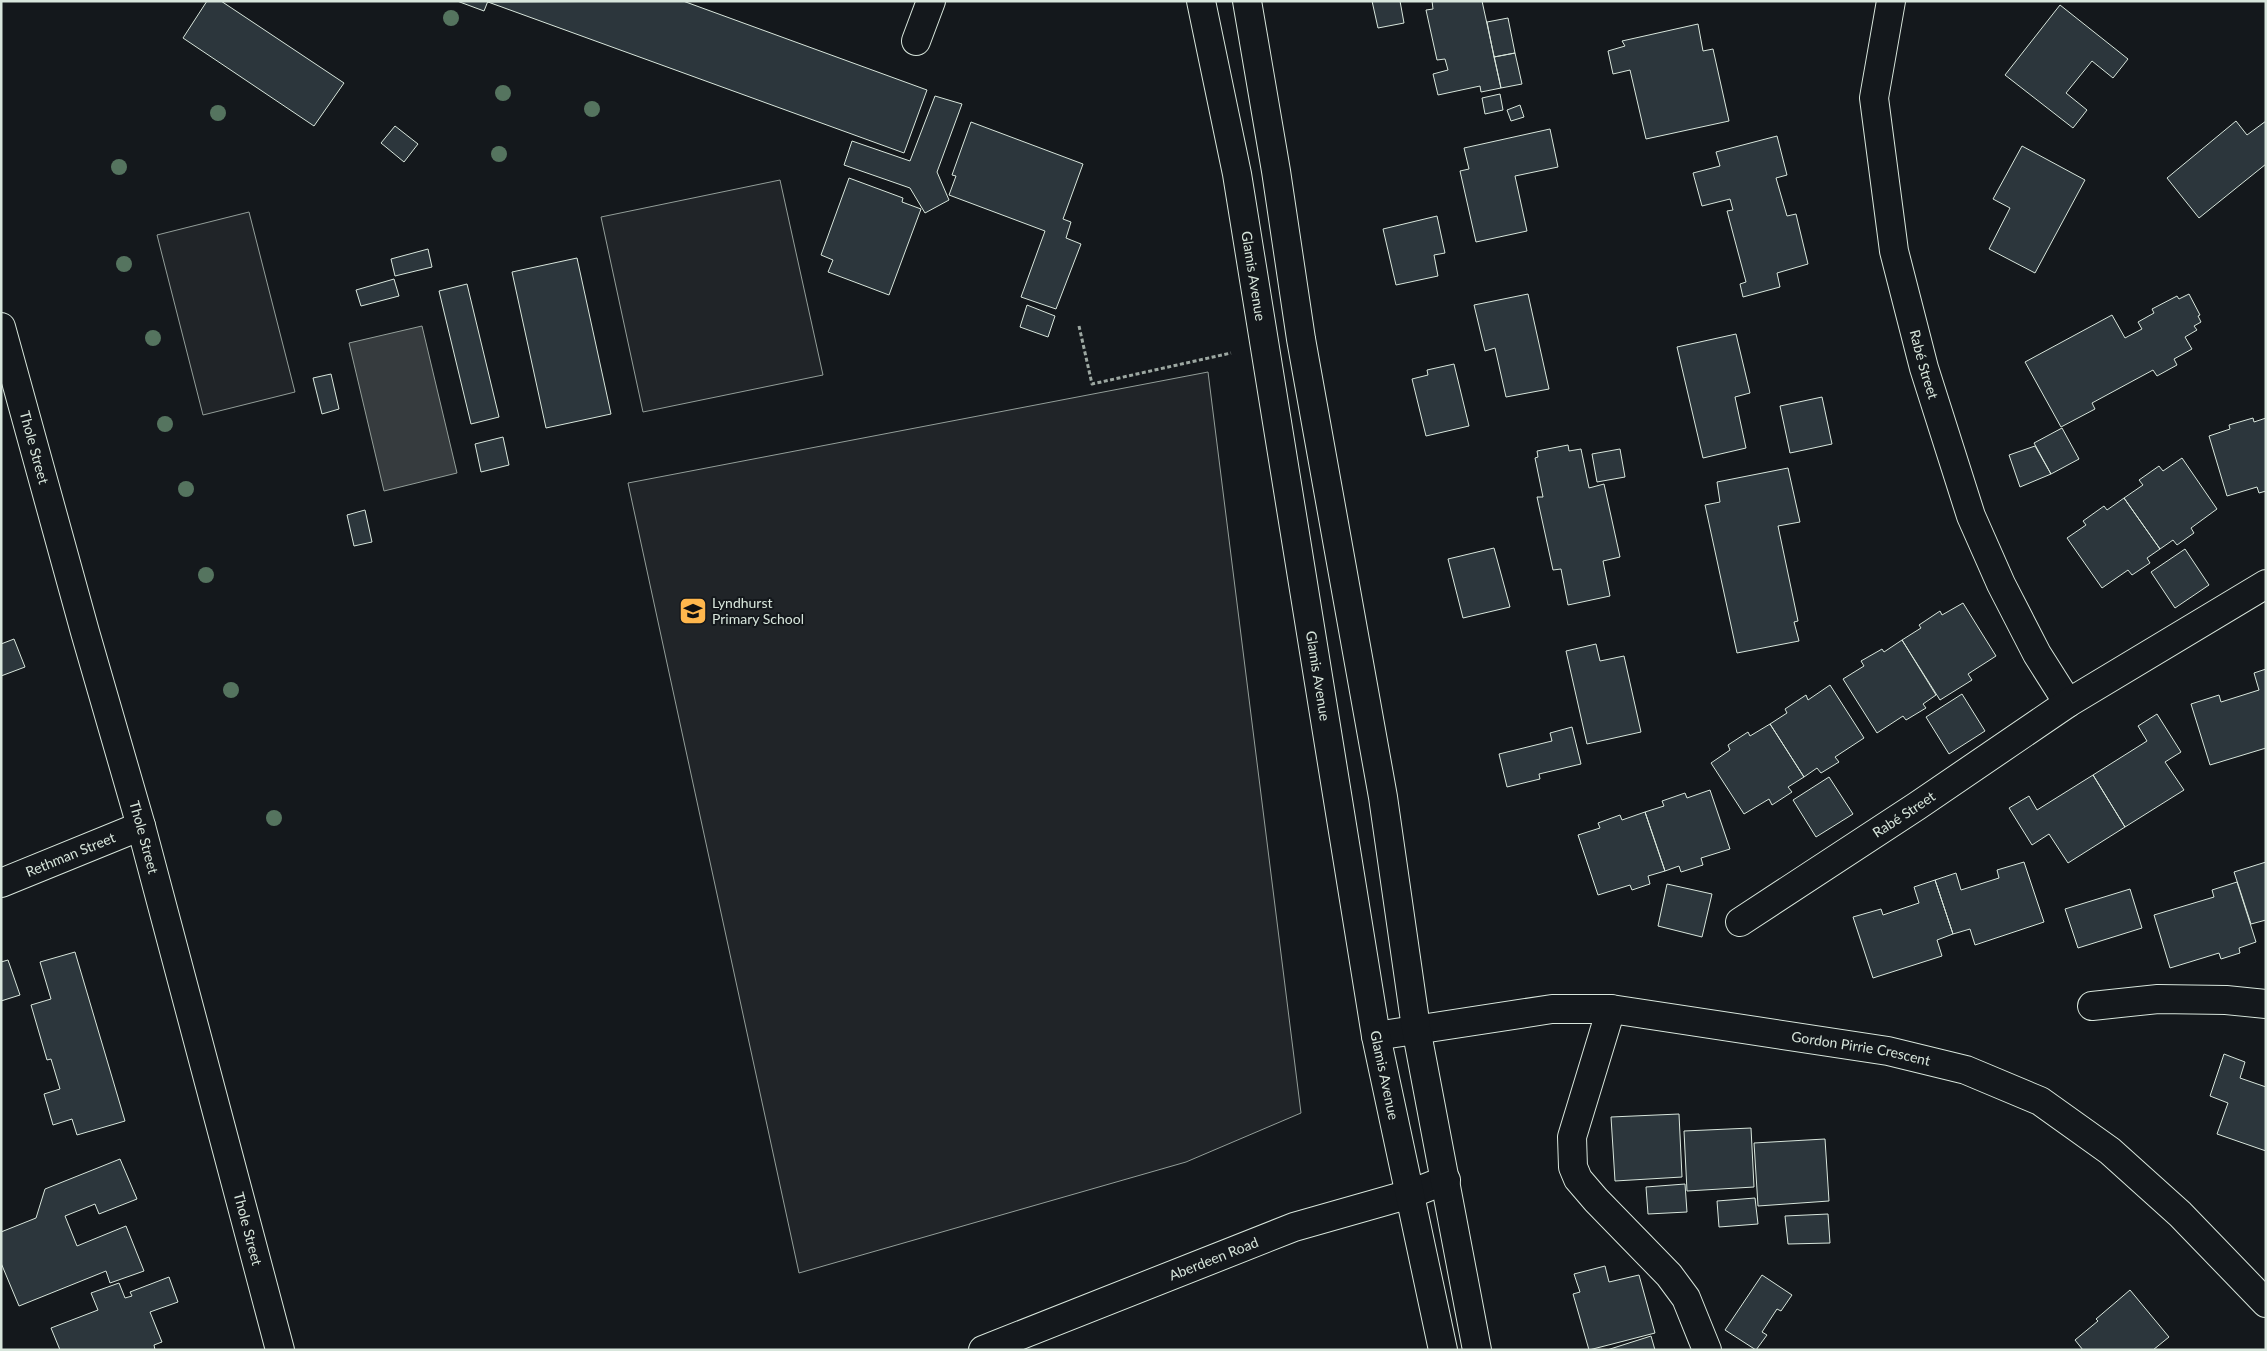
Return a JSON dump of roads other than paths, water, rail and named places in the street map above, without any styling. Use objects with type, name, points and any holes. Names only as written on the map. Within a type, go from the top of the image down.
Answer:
[{"type":"street","points":[[916,41],[930,1]]},
{"type":"street","name":"Glamis Avenue","points":[[1201,1],[1237,174],[1263,346],[1376,1036],[1443,1350]]},
{"type":"street","points":[[1248,1],[1301,339],[1383,797],[1416,1028],[1477,1350]]},
{"type":"street","name":"Rabé Street","points":[[1891,1],[1874,98],[1894,251],[1924,368],[1971,516],[2037,654],[2068,703]]},
{"type":"street","points":[[1237,174],[1276,172]]},
{"type":"street","name":"Thole Street","points":[[1,327],[85,632],[141,826],[280,1350]]},
{"type":"street","name":"Rabé Street","points":[[1740,922],[1917,806],[2068,703],[2266,584]]},
{"type":"street","name":"Rethman Street","points":[[1,883],[141,826]]},
{"type":"street","points":[[2092,1006],[2158,999],[2226,1000],[2266,1004]]},
{"type":"street","name":"Gordon Pirrie Crescent","points":[[1376,1036],[1416,1028],[1552,1009],[1611,1009],[1888,1051],[1966,1070],[2040,1101],[2110,1151],[2180,1214],[2266,1303]]},
{"type":"street","points":[[1611,1009],[1572,1137],[1573,1167],[1578,1179],[1596,1200],[1669,1275],[1686,1298],[1707,1350]]},
{"type":"street","name":"Aberdeen Road","points":[[983,1350],[1294,1227],[1410,1194],[1446,1180]]},
{"type":"place","name":"Lyndhurst Primary School","points":[[693,611]]}]
